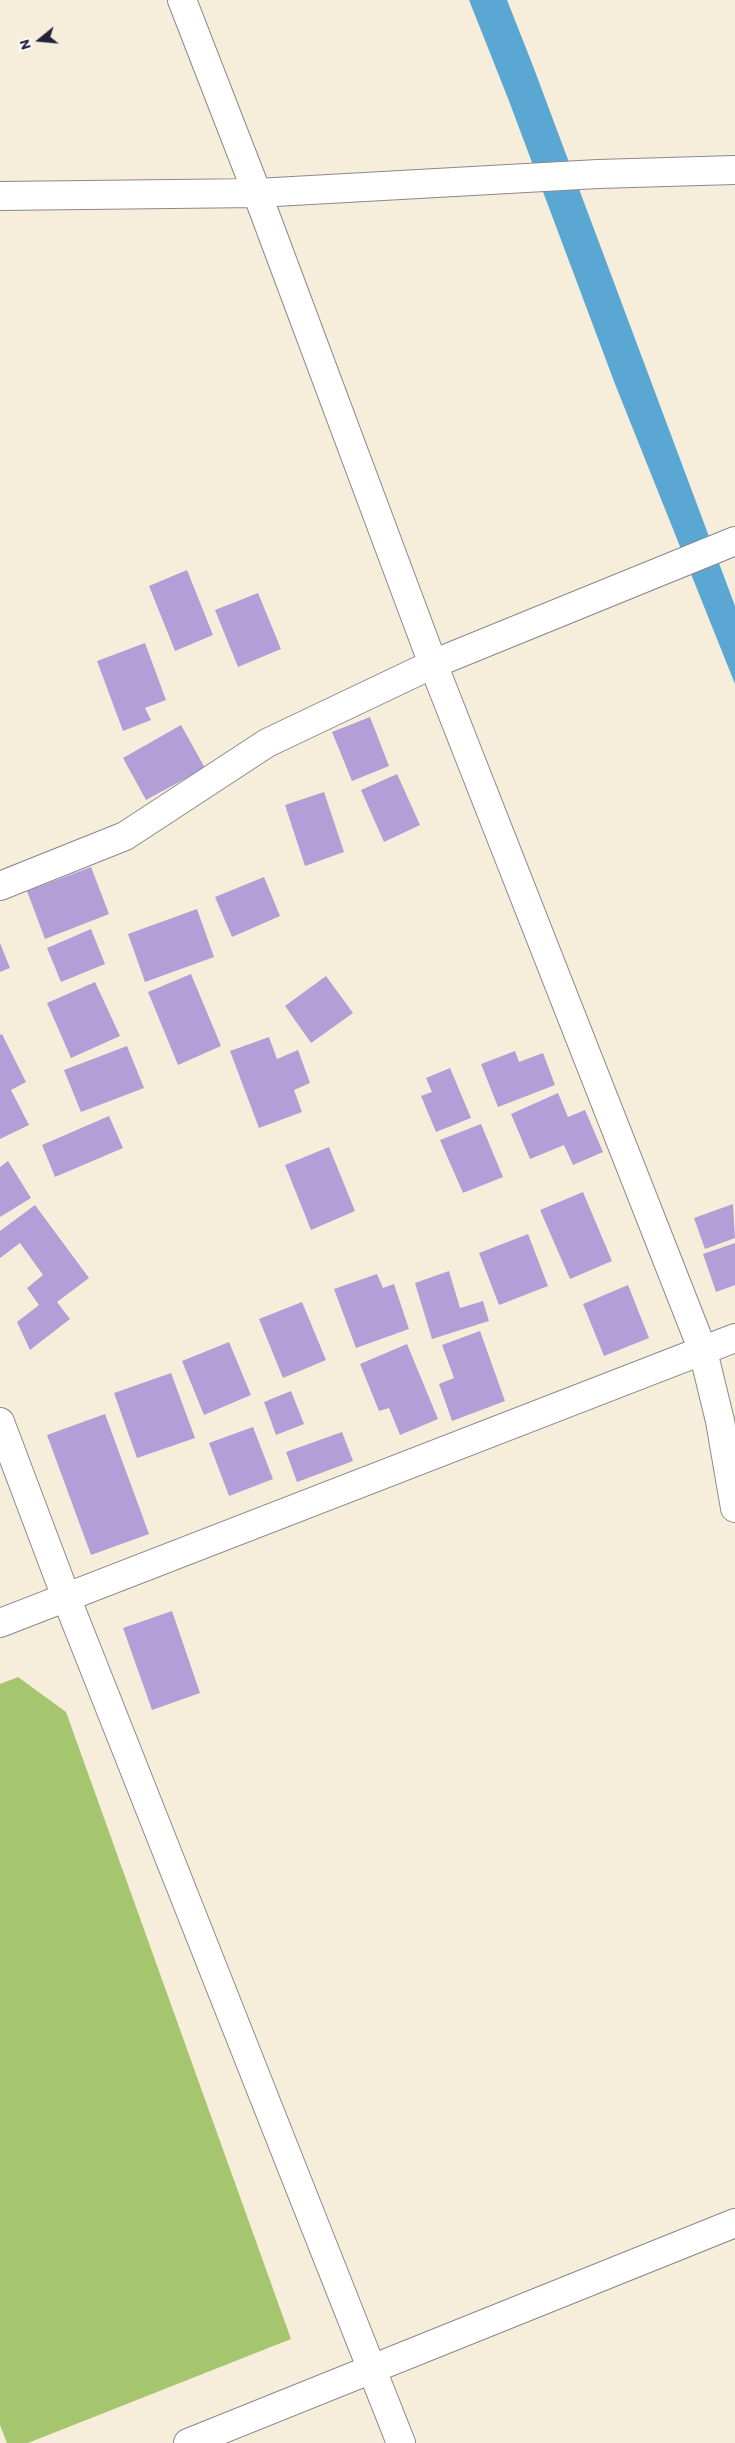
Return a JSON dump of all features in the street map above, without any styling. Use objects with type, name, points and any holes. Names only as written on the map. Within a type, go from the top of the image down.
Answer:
[{"type":"street","points":[[182,0],[257,193],[433,664],[703,1351],[720,1421],[735,1508]]},
{"type":"street","points":[[0,196],[257,193],[598,174],[735,170]]},
{"type":"street","points":[[0,886],[125,836],[267,742],[433,664],[734,542]]},
{"type":"street","points":[[0,1623],[735,1338]]},
{"type":"street","points":[[0,1422],[66,1597],[374,2370],[401,2443]]},
{"type":"street","points":[[188,2443],[374,2370],[735,2223]]},
{"type":"green space","points":[[18,1677],[66,1712],[291,2339],[28,2443],[7,2443],[0,2425],[0,1684]]},
{"type":"water","points":[[469,0],[507,0],[533,66],[735,606],[735,684],[615,384]]},
{"type":"building","points":[[187,570],[213,635],[175,651],[149,586]]},
{"type":"building","points":[[258,593],[281,649],[238,667],[215,610]]},
{"type":"building","points":[[145,643],[166,700],[145,708],[151,720],[123,731],[97,661]]},
{"type":"building","points":[[370,717],[389,766],[352,781],[332,732]]},
{"type":"building","points":[[181,725],[205,768],[146,800],[123,758]]},
{"type":"building","points":[[397,774],[420,825],[384,842],[361,790]]},
{"type":"building","points":[[324,792],[344,852],[305,866],[285,805]]},
{"type":"building","points":[[91,867],[109,914],[45,939],[27,891]]},
{"type":"building","points":[[264,877],[280,916],[232,937],[215,897]]},
{"type":"building","points":[[197,909],[214,957],[145,982],[128,934]]},
{"type":"building","points":[[91,929],[105,964],[61,982],[47,948]]},
{"type":"building","points":[[0,943],[10,968],[0,972]]},
{"type":"building","points":[[191,974],[221,1046],[178,1065],[148,992]]},
{"type":"building","points":[[326,976],[353,1013],[311,1043],[285,1006]]},
{"type":"building","points":[[95,982],[120,1036],[71,1058],[47,1003]]},
{"type":"building","points":[[2,1034],[26,1082],[11,1090],[29,1125],[0,1139],[0,1035]]},
{"type":"building","points":[[269,1037],[277,1059],[298,1050],[310,1083],[294,1090],[302,1112],[259,1128],[230,1051]]},
{"type":"building","points":[[127,1046],[144,1088],[81,1112],[64,1070]]},
{"type":"building","points":[[515,1051],[519,1062],[543,1053],[555,1085],[498,1107],[481,1064]]},
{"type":"building","points":[[450,1068],[471,1118],[436,1132],[421,1096],[432,1092],[426,1078]]},
{"type":"building","points":[[558,1093],[568,1117],[585,1110],[603,1152],[573,1165],[564,1145],[530,1159],[511,1114]]},
{"type":"building","points":[[109,1116],[123,1148],[55,1177],[42,1145]]},
{"type":"building","points":[[481,1124],[503,1177],[463,1193],[440,1140]]},
{"type":"building","points":[[329,1147],[355,1211],[311,1230],[285,1165]]},
{"type":"building","points":[[8,1161],[31,1198],[0,1217],[0,1167]]},
{"type":"building","points":[[583,1192],[612,1261],[570,1279],[540,1210]]},
{"type":"building","points":[[733,1204],[735,1238],[705,1249],[694,1218]]},
{"type":"building","points":[[35,1205],[89,1278],[57,1302],[70,1319],[30,1350],[17,1322],[39,1305],[27,1288],[43,1275],[20,1243],[0,1258],[0,1231]]},
{"type":"building","points":[[528,1234],[548,1286],[499,1305],[479,1253]]},
{"type":"building","points":[[735,1243],[735,1285],[716,1292],[703,1254]]},
{"type":"building","points":[[449,1271],[460,1308],[483,1301],[489,1321],[432,1339],[415,1283]]},
{"type":"building","points":[[377,1274],[383,1288],[394,1284],[409,1329],[356,1348],[334,1289]]},
{"type":"building","points":[[628,1285],[649,1338],[604,1356],[583,1304]]},
{"type":"building","points":[[302,1302],[326,1360],[283,1378],[259,1319]]},
{"type":"building","points":[[480,1331],[505,1401],[452,1421],[439,1384],[454,1378],[442,1345]]},
{"type":"building","points":[[229,1342],[251,1395],[204,1415],[182,1361]]},
{"type":"building","points":[[407,1344],[438,1419],[400,1435],[389,1408],[379,1411],[360,1364]]},
{"type":"building","points":[[171,1373],[195,1438],[137,1458],[114,1393]]},
{"type":"building","points":[[291,1391],[304,1424],[276,1435],[264,1402]]},
{"type":"building","points":[[105,1414],[149,1534],[91,1555],[47,1435]]},
{"type":"building","points":[[253,1427],[273,1479],[229,1496],[209,1443]]},
{"type":"building","points":[[342,1432],[353,1461],[297,1482],[286,1452]]},
{"type":"building","points":[[172,1611],[200,1693],[152,1710],[123,1628]]}]
